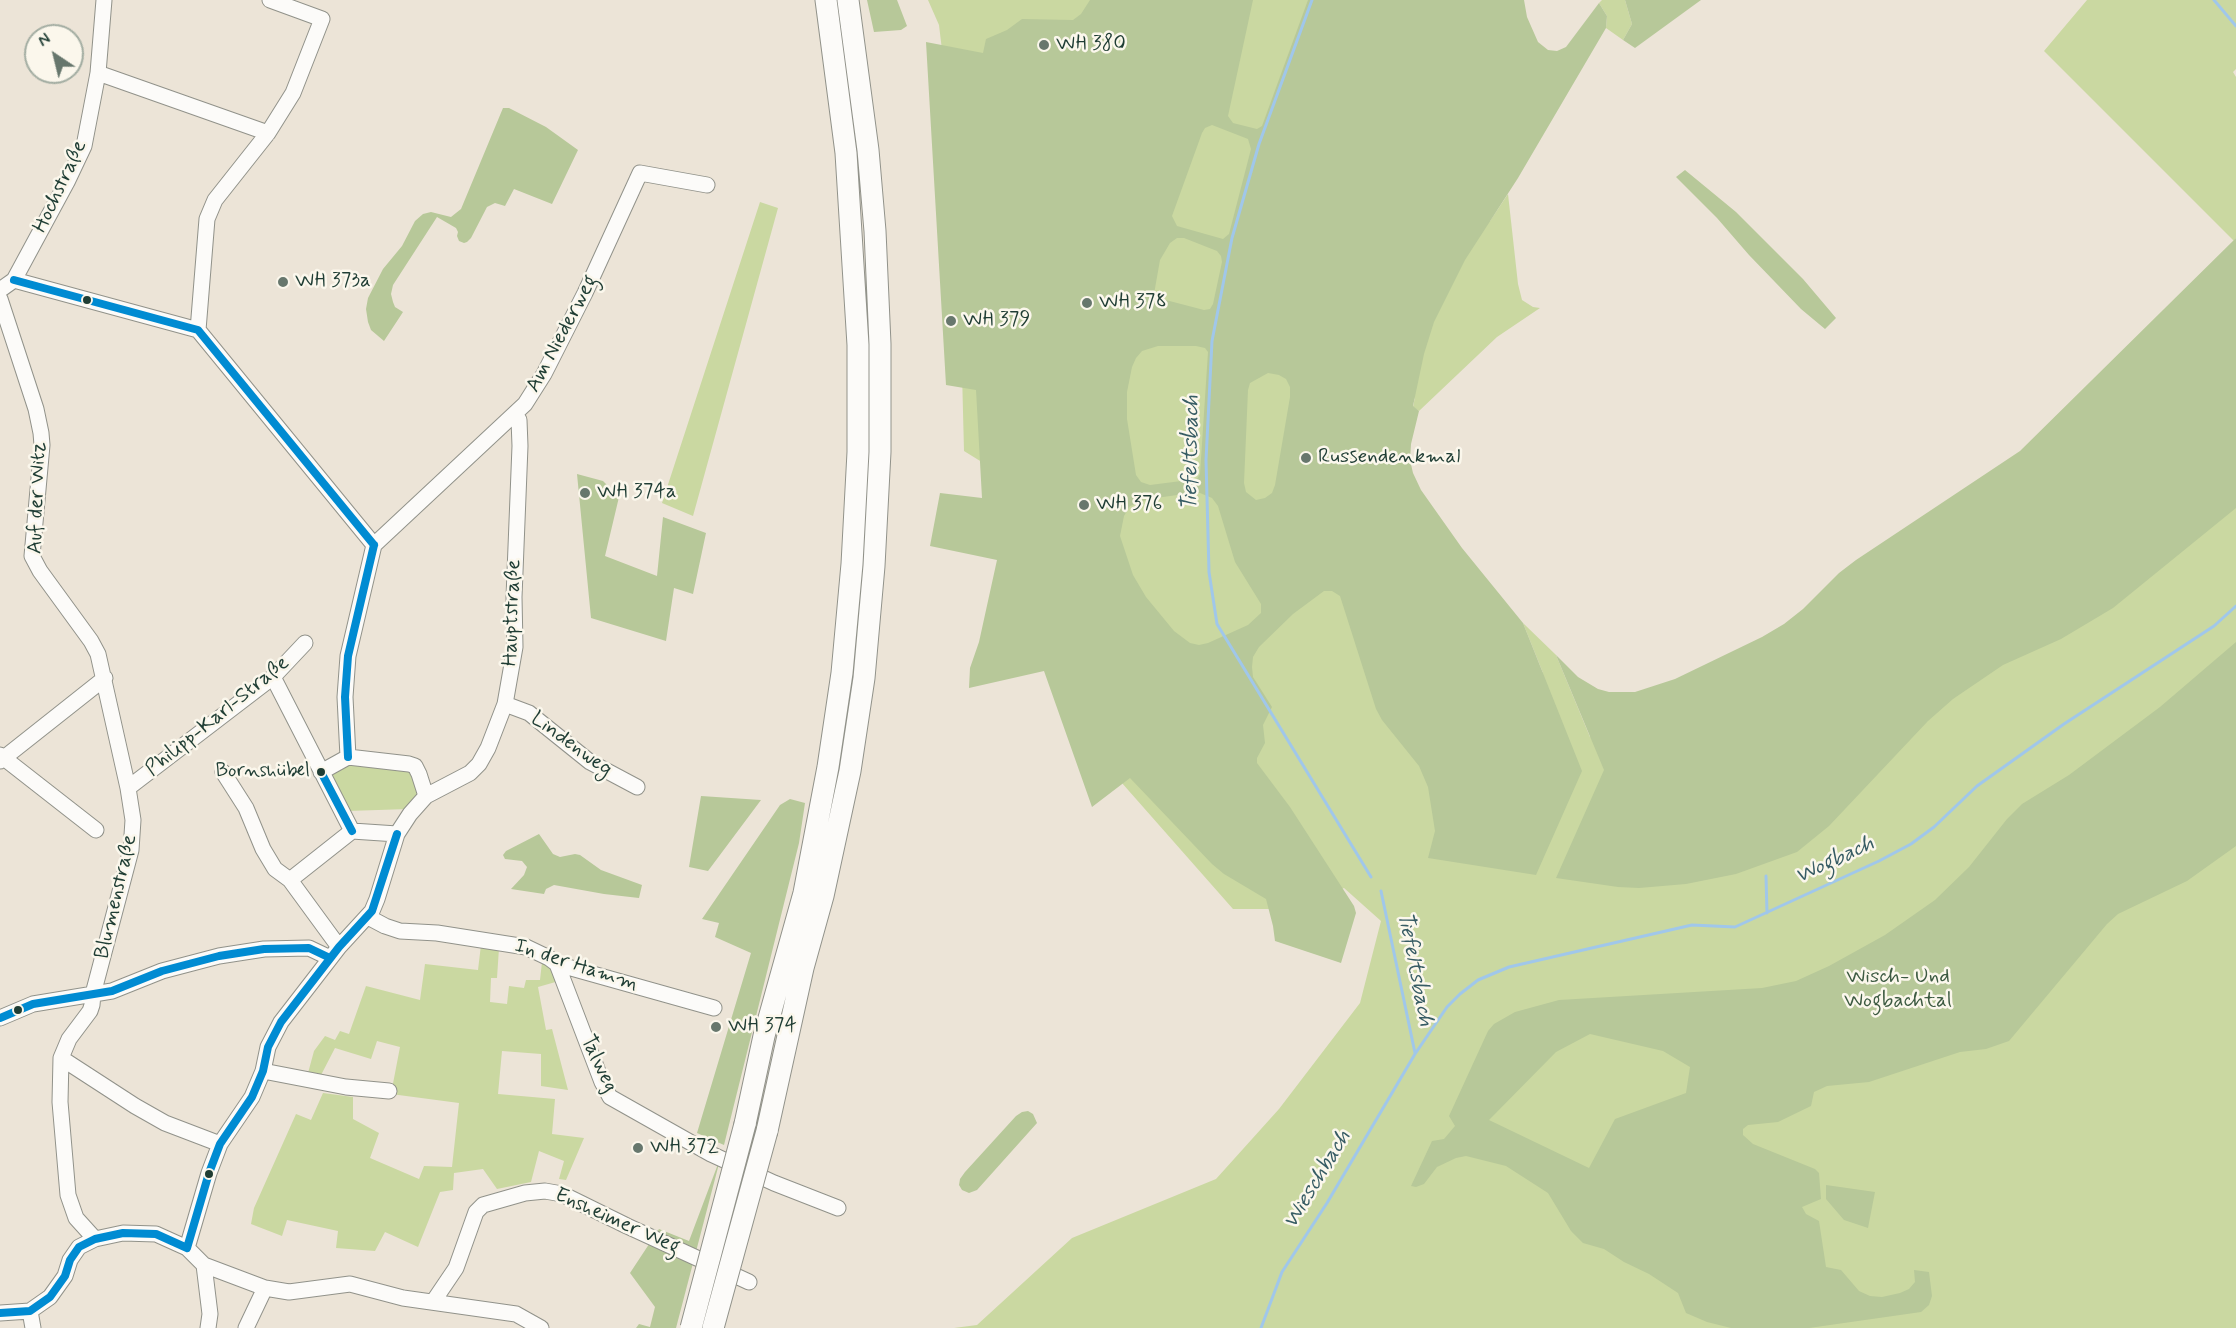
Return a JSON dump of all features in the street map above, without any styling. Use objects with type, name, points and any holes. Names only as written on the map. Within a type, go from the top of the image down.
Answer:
[{"type":"highway","points":[[713,1328],[767,1131],[803,968],[823,896],[850,771],[864,678],[873,578],[880,452],[880,344],[875,231],[850,9]]},
{"type":"highway","points":[[691,1328],[745,1125],[764,1036],[806,881],[836,720],[851,575],[858,452],[858,345],[853,236],[846,153],[828,10]]},
{"type":"street","name":"Hochstraße","points":[[0,290],[14,280],[84,146],[98,73],[104,0]]},
{"type":"street","points":[[198,330],[207,219],[215,200],[268,133],[293,93],[322,19],[270,0]]},
{"type":"street","points":[[98,73],[268,133]]},
{"type":"street","name":"Am Niederweg","points":[[374,545],[515,414],[532,394],[550,364],[585,293],[640,173],[706,185]]},
{"type":"street","points":[[14,280],[198,330],[374,545],[352,631],[347,667],[345,697],[348,756]]},
{"type":"street","name":"Auf der Witz","points":[[0,299],[36,409],[41,433],[42,444],[32,556],[98,654],[128,788]]},
{"type":"street","name":"Hauptstraße","points":[[187,1248],[220,1144],[252,1097],[263,1071],[268,1047],[281,1022],[334,952],[368,916],[377,899],[397,834],[410,814],[426,796],[461,779],[479,764],[488,748],[505,704],[516,636],[513,597],[520,424],[515,414]]},
{"type":"street","name":"Philipp-Karl-Straße","points":[[128,788],[273,677],[305,643]]},
{"type":"street","points":[[273,677],[352,831]]},
{"type":"street","points":[[96,830],[1,758],[105,678]]},
{"type":"street","name":"Lindenweg","points":[[505,704],[529,713],[590,762],[637,787]]},
{"type":"street","points":[[321,772],[348,756],[415,766],[426,796]]},
{"type":"street","points":[[223,771],[246,808],[263,849],[275,869],[290,880],[334,952]]},
{"type":"street","name":"Blumenstraße","points":[[94,1239],[76,1218],[68,1195],[60,1102],[61,1058],[69,1039],[90,1011],[111,929],[133,840],[133,820],[128,788]]},
{"type":"street","points":[[290,880],[352,831],[397,834]]},
{"type":"street","name":"In der Hamm","points":[[368,916],[385,926],[400,931],[436,933],[526,947],[557,964],[714,1008]]},
{"type":"street","points":[[0,1018],[33,1004],[112,991],[177,966],[264,949],[309,948],[334,952]]},
{"type":"street","name":"Talweg","points":[[557,964],[602,1082],[610,1097],[711,1154],[774,1183],[838,1208]]},
{"type":"street","points":[[61,1058],[165,1123],[220,1144]]},
{"type":"street","points":[[263,1071],[346,1087],[389,1090]]},
{"type":"street","name":"Ensheimer Weg","points":[[432,1302],[456,1268],[476,1212],[483,1205],[525,1193],[545,1191],[562,1194],[749,1282]]},
{"type":"street","points":[[0,1313],[30,1311],[50,1297],[65,1276],[70,1260],[79,1247],[94,1239],[123,1233],[156,1234],[187,1248],[204,1265],[265,1288],[289,1292],[350,1284],[403,1298],[516,1314],[541,1328]]},
{"type":"street","points":[[204,1265],[210,1314],[208,1328]]},
{"type":"street","points":[[246,1328],[265,1288]]},
{"type":"street","points":[[30,1311],[33,1328]]},
{"type":"green space","points":[[867,0],[897,0],[907,26],[901,30],[874,32]]},
{"type":"green space","name":"Wisch- Und Wogbachtal","points":[[928,0],[1492,0],[1490,221],[1508,194],[1518,284],[1522,300],[1533,307],[1540,308],[1497,337],[1419,411],[1413,407],[1415,397],[1385,462],[1543,673],[1523,623],[1556,655],[1590,737],[1804,664],[2236,304],[2236,1328],[954,1328],[977,1325],[1072,1238],[1216,1179],[1279,1109],[1360,1003],[1381,921],[1344,888],[1296,909],[1233,909],[1114,774],[1006,477],[964,451],[957,176],[939,25]]},
{"type":"green space","points":[[1090,0],[1253,0],[1228,116],[1233,123],[1257,129],[1262,126],[1308,0],[1524,0],[1527,17],[1538,42],[1548,50],[1557,51],[1566,47],[1599,3],[1607,16],[1606,28],[1518,178],[1465,260],[1434,322],[1424,354],[1413,406],[1419,411],[1411,444],[1410,460],[1421,490],[1462,548],[1523,623],[1582,771],[1536,875],[1428,858],[1435,831],[1428,787],[1419,766],[1382,720],[1376,709],[1340,596],[1332,591],[1324,591],[1293,614],[1259,647],[1253,657],[1253,677],[1272,707],[1263,725],[1265,743],[1257,758],[1257,763],[1290,807],[1354,906],[1356,913],[1341,963],[1275,941],[1266,899],[1224,874],[1212,864],[1130,778],[1092,807],[1044,671],[969,688],[970,668],[979,642],[997,560],[930,546],[940,493],[982,498],[976,390],[946,385],[926,42],[983,53],[986,39],[1007,30],[1022,19],[1073,20],[1081,14]],"holes":[[[1212,125],[1248,139],[1251,149],[1229,234],[1223,239],[1177,226],[1172,216],[1205,128]],[[1177,238],[1184,238],[1217,251],[1221,256],[1222,262],[1210,309],[1204,310],[1158,298],[1154,294],[1160,260],[1170,243]],[[1158,346],[1196,346],[1205,348],[1208,352],[1200,474],[1197,479],[1150,485],[1141,482],[1136,475],[1127,419],[1127,392],[1132,367],[1142,351]],[[1268,373],[1286,379],[1290,387],[1275,485],[1272,493],[1256,500],[1246,492],[1244,483],[1250,383]],[[1191,493],[1200,493],[1212,498],[1218,506],[1235,562],[1261,604],[1261,613],[1248,625],[1199,645],[1190,643],[1174,631],[1146,597],[1133,575],[1120,536],[1124,516],[1130,506],[1149,499]]]},
{"type":"green space","points":[[1602,0],[1625,0],[1632,24],[1623,40],[1606,28],[1607,16],[1599,3]]},
{"type":"green space","points":[[1625,0],[1701,0],[1635,48],[1623,40],[1632,24]]},
{"type":"green space","points":[[2087,0],[2236,0],[2236,69],[2233,72],[2236,77],[2236,238],[2234,241],[2044,51]]},
{"type":"green space","points":[[503,108],[509,108],[546,127],[578,150],[552,204],[514,189],[505,206],[495,203],[487,207],[471,238],[464,243],[459,241],[456,228],[437,217],[393,285],[391,294],[393,302],[395,307],[403,312],[384,341],[371,330],[368,322],[366,309],[368,298],[383,269],[402,246],[415,221],[423,214],[431,212],[451,217],[461,209]]},
{"type":"green space","points":[[1685,170],[1736,212],[1803,279],[1836,318],[1825,329],[1801,309],[1676,177]]},
{"type":"green space","points":[[760,202],[778,208],[693,516],[662,503]]},
{"type":"green space","points":[[2236,238],[2236,508],[2113,608],[2061,639],[2003,665],[1953,699],[1928,721],[1829,826],[1797,852],[1736,874],[1686,884],[1639,888],[1556,878],[1604,770],[1556,655],[1578,677],[1598,689],[1609,692],[1635,692],[1675,679],[1784,624],[1856,560],[2020,451]]},
{"type":"green space","points":[[577,474],[603,481],[619,497],[605,556],[657,576],[663,517],[706,533],[693,594],[674,588],[666,641],[591,618]]},
{"type":"green space","points":[[2236,642],[2236,846],[2187,881],[2118,914],[2107,924],[2009,1041],[1986,1049],[1960,1052],[1869,1082],[1827,1086],[1814,1092],[1811,1106],[1778,1122],[1748,1125],[1743,1129],[1743,1135],[1753,1144],[1815,1169],[1819,1173],[1821,1199],[1802,1207],[1806,1214],[1819,1221],[1826,1267],[1841,1270],[1859,1291],[1870,1296],[1882,1297],[1909,1289],[1915,1282],[1914,1270],[1929,1272],[1932,1296],[1929,1305],[1921,1312],[1809,1328],[1731,1328],[1707,1322],[1686,1313],[1678,1293],[1604,1249],[1583,1243],[1571,1231],[1548,1193],[1506,1166],[1466,1156],[1456,1158],[1437,1167],[1424,1184],[1411,1186],[1432,1141],[1444,1139],[1455,1126],[1449,1116],[1488,1031],[1494,1024],[1515,1012],[1559,1000],[1762,988],[1796,981],[1829,966],[1885,935],[1935,900],[1969,867],[2007,819],[2022,804],[2069,775],[2160,707]],"holes":[[[1590,1034],[1663,1051],[1690,1067],[1686,1093],[1615,1119],[1589,1168],[1489,1120],[1556,1052]]]},
{"type":"green space","points":[[349,760],[414,769],[423,795],[409,809],[347,811],[326,773]]},
{"type":"green space","points":[[701,796],[761,800],[708,871],[689,867]]},
{"type":"green space","points":[[790,799],[805,803],[799,843],[724,1145],[697,1133],[751,953],[715,937],[719,923],[702,919],[780,805]]},
{"type":"green space","points":[[539,834],[553,854],[560,857],[580,855],[601,870],[642,885],[639,898],[554,885],[546,889],[544,894],[511,889],[524,875],[527,867],[522,861],[505,859],[503,855],[506,851]]},
{"type":"green space","points":[[481,945],[499,948],[497,978],[491,978],[490,1002],[507,1004],[509,986],[524,988],[526,980],[540,980],[542,962],[549,964],[559,981],[538,987],[546,1030],[552,1029],[568,1090],[541,1086],[541,1054],[502,1051],[498,1094],[555,1099],[552,1134],[584,1138],[566,1180],[559,1179],[564,1161],[539,1151],[531,1182],[497,1189],[483,1169],[454,1173],[453,1190],[440,1192],[418,1247],[385,1232],[375,1251],[336,1248],[338,1231],[287,1220],[282,1236],[251,1224],[254,1208],[296,1114],[311,1120],[323,1093],[353,1097],[353,1119],[379,1133],[370,1158],[419,1179],[424,1166],[452,1167],[459,1103],[391,1094],[400,1047],[377,1041],[371,1059],[335,1048],[320,1077],[308,1073],[314,1051],[325,1036],[335,1040],[340,1031],[349,1034],[366,986],[420,1000],[425,964],[478,970]]},
{"type":"green space","points":[[1028,1111],[1033,1114],[1037,1123],[977,1190],[969,1193],[962,1190],[959,1185],[960,1179],[965,1172],[1016,1116]]},
{"type":"green space","points":[[721,1156],[676,1328],[636,1328],[639,1324],[650,1327],[655,1307],[630,1273],[659,1229],[689,1241]]},
{"type":"green space","points":[[1826,1185],[1875,1192],[1868,1228],[1844,1220],[1826,1199]]},
{"type":"waterway","name":"Tiefeltsbach","points":[[1312,0],[1259,144],[1232,238],[1212,341],[1206,460],[1209,572],[1217,624],[1371,877]]},
{"type":"waterway","points":[[2214,0],[2236,26]]},
{"type":"waterway","name":"Wogbach","points":[[1261,1328],[1282,1272],[1327,1203],[1415,1054],[1447,1007],[1478,980],[1509,967],[1692,925],[1735,927],[1879,861],[1911,844],[1934,827],[1977,786],[2064,724],[2214,626],[2236,606]]},
{"type":"waterway","points":[[1766,876],[1767,913]]},
{"type":"waterway","name":"Tiefeltsbach","points":[[1381,891],[1415,1053]]},
{"type":"transit line","points":[[14,280],[198,330],[374,545]]},
{"type":"transit line","points":[[348,757],[345,697],[348,656],[374,545]]},
{"type":"transit line","points":[[321,772],[352,831]]},
{"type":"transit line","points":[[0,1313],[30,1311],[50,1297],[65,1276],[70,1260],[79,1247],[95,1239],[123,1233],[156,1234],[187,1248],[220,1144],[252,1097],[263,1071],[268,1047],[281,1022],[339,947],[372,911],[397,834]]},
{"type":"transit line","points":[[0,1018],[33,1004],[112,991],[162,971],[219,956],[264,949],[309,948],[330,958]]},
{"type":"place","name":"WH 380","points":[[1044,45]]},
{"type":"place","name":"WH 373a","points":[[283,282]]},
{"type":"place","name":"WH 378","points":[[1087,303]]},
{"type":"place","name":"WH 379","points":[[951,321]]},
{"type":"place","name":"Russendenkmal","points":[[1306,458]]},
{"type":"place","name":"WH 374a","points":[[585,493]]},
{"type":"place","name":"WH 376","points":[[1084,505]]},
{"type":"place","name":"Bornshübel","points":[[321,772]]},
{"type":"place","name":"WH 374","points":[[716,1027]]},
{"type":"place","name":"WH 372","points":[[638,1148]]},
{"type":"water label","name":"Wieschbach","points":[[1318,1180]]}]
